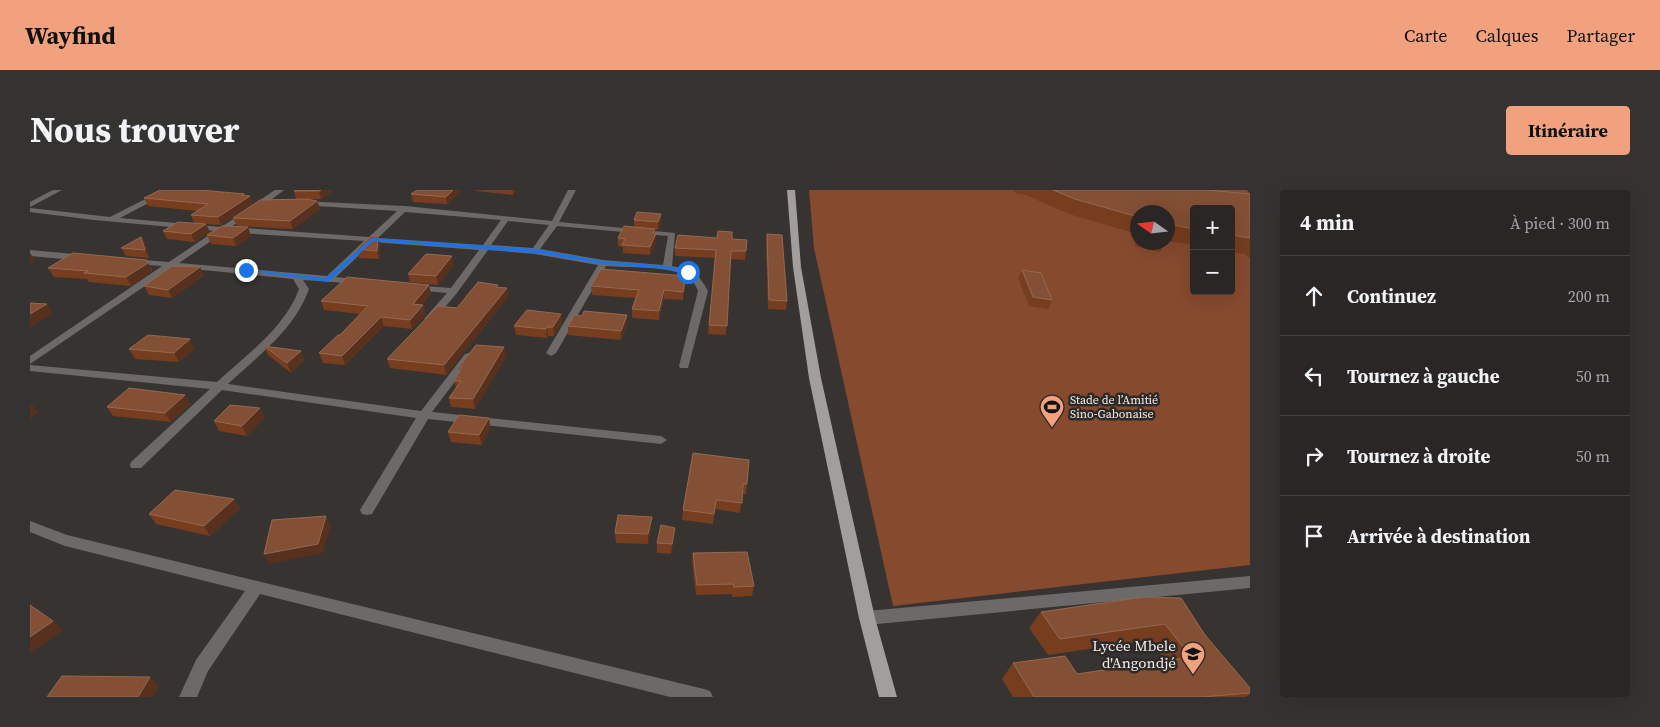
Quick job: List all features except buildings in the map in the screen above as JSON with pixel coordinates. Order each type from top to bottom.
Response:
[{"type":"main road","points":[[791,190],[797,266],[815,378],[867,618],[888,697]]},
{"type":"street","points":[[30,205],[58,190]]},
{"type":"street","points":[[112,219],[169,190]]},
{"type":"street","points":[[30,361],[280,190]]},
{"type":"street","points":[[535,251],[554,224],[572,190]]},
{"type":"street","points":[[260,204],[275,202]]},
{"type":"street","points":[[292,202],[405,208],[505,220],[669,234],[672,235],[668,268]]},
{"type":"street","points":[[328,280],[405,208]]},
{"type":"street","points":[[30,210],[222,229],[535,251],[603,263],[668,268],[688,272],[698,281],[704,291],[684,366]]},
{"type":"street","points":[[423,325],[454,291],[505,220]]},
{"type":"street","points":[[30,253],[96,258]]},
{"type":"street","points":[[124,261],[246,270],[297,277],[369,283]]},
{"type":"street","points":[[552,353],[603,263]]},
{"type":"street","points":[[136,465],[284,326],[299,303],[304,289],[297,277]]},
{"type":"street","points":[[406,286],[454,291]]},
{"type":"street","points":[[367,510],[424,415],[476,346]]},
{"type":"street","points":[[30,368],[218,386],[424,415],[661,440]]},
{"type":"street","points":[[30,526],[65,540],[704,697]]},
{"type":"street","points":[[867,618],[1250,582]]},
{"type":"street","points":[[188,697],[202,666],[256,587]]},
{"type":"shaded area","name":"Stade de l’Amitié Sino-Gabonaise","points":[[809,190],[1250,190],[1250,565],[893,606],[814,248]]},
{"type":"place","name":"Stade de l’Amitié Sino-Gabonaise","points":[[1052,428]]},
{"type":"place","name":"Lycée Mbele d'Angondjé","points":[[1193,675]]},
{"type":"route","points":[[246,270],[328,280],[372,240],[535,251],[603,263],[668,268],[688,272]]}]
